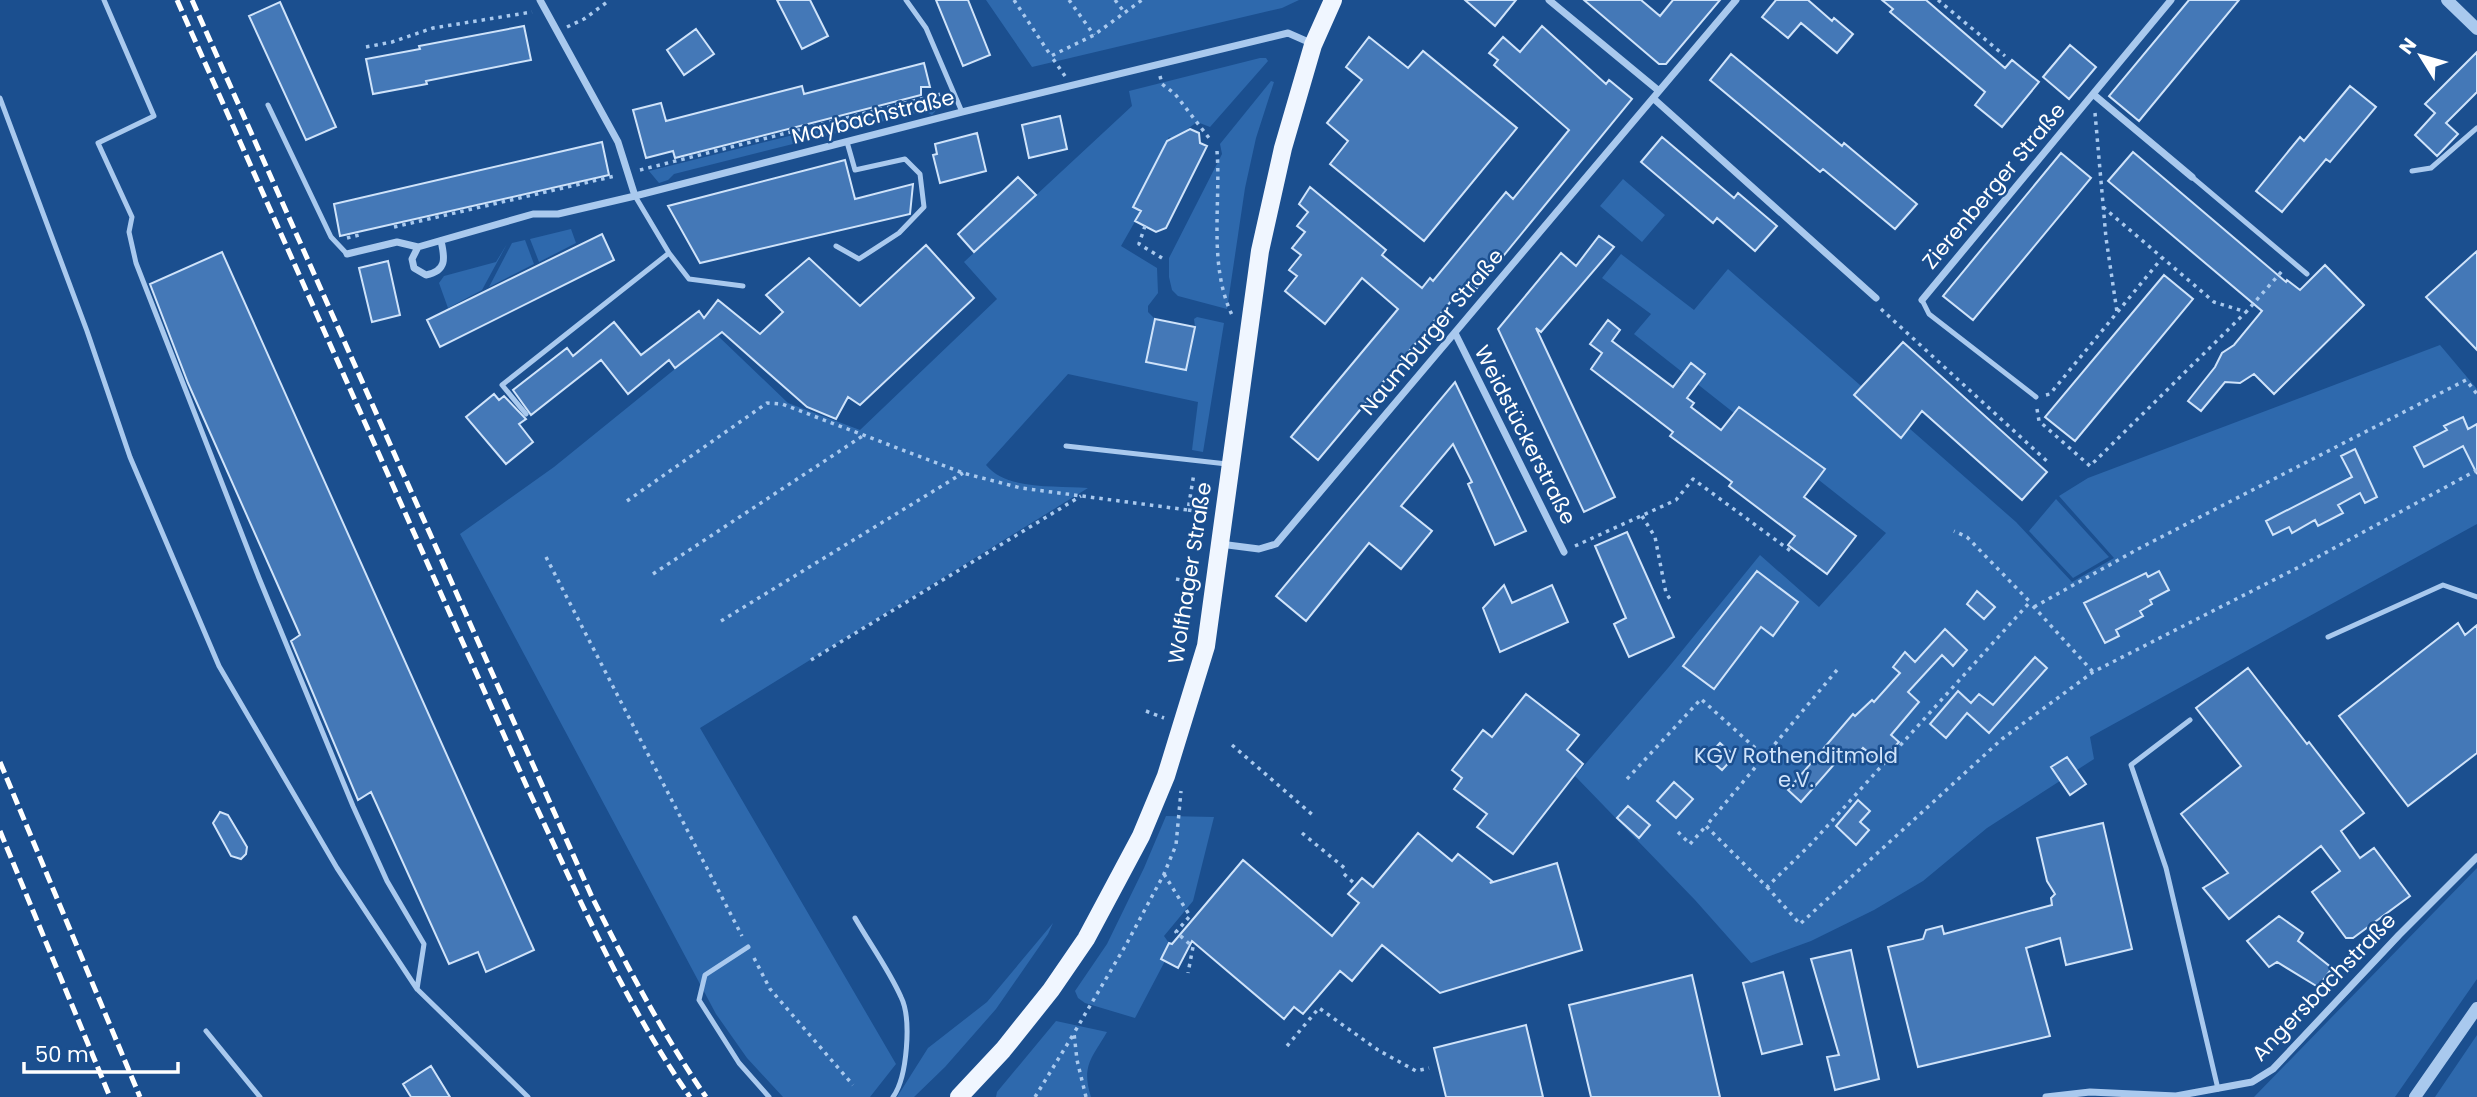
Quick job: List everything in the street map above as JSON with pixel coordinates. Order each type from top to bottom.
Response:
[{"type":"main road","name":"Wolfhager Straße","points":[[959,1097],[1003,1050],[1051,990],[1086,939],[1142,836],[1166,776],[1206,646],[1261,251],[1283,148],[1313,45],[1333,0]]},
{"type":"street","points":[[540,0],[618,142],[635,196]]},
{"type":"street","points":[[1549,0],[1659,92]]},
{"type":"street","name":"Naumburger Straße","points":[[1219,544],[1259,549],[1276,544],[1736,0]]},
{"type":"street","name":"Zierenberger Straße","points":[[1923,300],[2171,0]]},
{"type":"street","points":[[2447,0],[2477,29]]},
{"type":"street","name":"Maybachstraße","points":[[347,254],[397,242],[418,247],[533,214],[558,214],[635,196],[1070,85],[1288,33],[1313,45]]},
{"type":"street","name":"Zierenberger Straße","points":[[2093,94],[2192,177]]},
{"type":"street","points":[[1654,99],[1876,298]]},
{"type":"street","points":[[418,247],[412,259],[414,268],[426,275],[436,273],[443,266],[445,259],[441,241]]},
{"type":"street","name":"Weidstückerstraße","points":[[1455,333],[1564,552]]},
{"type":"street","name":"Angersbachstraße","points":[[2046,1097],[2090,1092],[2176,1096],[2252,1082],[2273,1069],[2477,857]]},
{"type":"street","points":[[2415,1097],[2477,1008]]},
{"type":"lane","points":[[104,0],[154,116],[99,143],[132,217],[129,232],[136,264],[259,578],[353,806],[387,881],[424,944],[417,989]]},
{"type":"lane","points":[[906,0],[926,28],[962,112]]},
{"type":"lane","points":[[0,98],[87,331],[130,457],[219,666],[337,867],[417,989],[528,1097]]},
{"type":"lane","name":"Maybachstraße","points":[[268,105],[334,241],[347,254]]},
{"type":"lane","points":[[2412,171],[2431,168],[2477,128]]},
{"type":"lane","points":[[836,246],[859,259],[899,233],[924,207],[920,174],[905,159],[855,170],[847,142]]},
{"type":"lane","points":[[2192,177],[2307,274]]},
{"type":"lane","points":[[635,196],[668,253],[690,279],[743,286]]},
{"type":"lane","points":[[526,414],[502,385],[668,253]]},
{"type":"lane","points":[[1923,300],[1929,314],[2036,397]]},
{"type":"lane","points":[[1066,446],[1230,464]]},
{"type":"lane","points":[[2329,637],[2443,585],[2477,597]]},
{"type":"lane","points":[[2190,720],[2131,765],[2166,868],[2218,1090]]},
{"type":"lane","points":[[855,918],[903,999],[906,1023],[905,1057],[898,1090],[893,1097]]},
{"type":"lane","points":[[748,947],[705,975],[699,1000],[739,1063],[769,1097]]},
{"type":"lane","points":[[206,1031],[260,1097]]},
{"type":"path","points":[[557,32],[584,19],[610,0]]},
{"type":"path","points":[[1014,0],[1070,85]]},
{"type":"path","points":[[1069,0],[1094,35]]},
{"type":"path","points":[[1115,0],[1125,13]]},
{"type":"path","points":[[1051,56],[1094,35],[1142,0]]},
{"type":"path","points":[[1938,0],[2005,56]]},
{"type":"path","points":[[366,47],[392,42],[433,28],[545,9]]},
{"type":"path","points":[[1156,64],[1162,84],[1175,94],[1209,138]]},
{"type":"path","points":[[388,228],[629,173],[953,90]]},
{"type":"path","points":[[2093,94],[2103,207],[2117,312]]},
{"type":"path","points":[[1217,151],[1216,224],[1220,267],[1225,302],[1233,317]]},
{"type":"path","points":[[2103,207],[2214,302],[2246,312]]},
{"type":"path","points":[[1144,226],[1139,244],[1162,258]]},
{"type":"path","points":[[334,241],[374,231]]},
{"type":"path","points":[[2162,258],[2050,394],[2036,397],[2039,421],[2090,466],[2246,312],[2291,260]]},
{"type":"path","points":[[1876,298],[1880,308],[2049,463]]},
{"type":"path","points":[[2034,607],[2138,549],[2466,380],[2477,394]]},
{"type":"path","points":[[627,500],[766,403],[782,404],[963,473],[1021,488],[1197,512]]},
{"type":"path","points":[[653,574],[864,435]]},
{"type":"path","points":[[1188,510],[1195,461]]},
{"type":"path","points":[[1706,826],[1800,924],[2002,739],[2093,671],[2303,565],[2477,470]]},
{"type":"path","points":[[721,621],[963,473]]},
{"type":"path","points":[[1564,552],[1676,500],[1693,479],[1792,552]]},
{"type":"path","points":[[811,660],[1083,495]]},
{"type":"path","points":[[1642,516],[1655,537],[1666,593],[1670,599]]},
{"type":"path","points":[[1954,531],[1967,537],[2093,671]]},
{"type":"path","points":[[546,557],[770,989],[853,1086]]},
{"type":"path","points":[[1767,887],[1811,844],[2030,602]]},
{"type":"path","points":[[1678,832],[1690,844],[1837,670]]},
{"type":"path","points":[[1627,779],[1702,699],[1764,756]]},
{"type":"path","points":[[1232,745],[1315,817]]},
{"type":"path","points":[[1035,1097],[1127,943],[1164,874],[1176,845],[1181,813],[1181,784]]},
{"type":"path","points":[[1302,833],[1356,884]]},
{"type":"path","points":[[1164,874],[1190,916],[1177,932],[1193,947],[1188,973]]},
{"type":"path","points":[[1287,1046],[1319,1008],[1378,1050],[1416,1071],[1429,1068]]},
{"type":"path","points":[[1074,1033],[1086,1097]]},
{"type":"green space","points":[[986,0],[1299,0],[1282,8],[1032,67]]},
{"type":"green space","points":[[1266,58],[1268,61],[1210,127],[1197,122],[1182,133],[1178,141],[1169,137],[1133,207],[1141,211],[1121,246],[1157,268],[1158,293],[1148,306],[1148,312],[1155,319],[1146,362],[1186,370],[1195,327],[1194,319],[1197,317],[1224,323],[1203,452],[1192,450],[1198,402],[1068,374],[986,465],[1006,479],[1019,483],[1088,488],[700,728],[896,1064],[870,1097],[783,1097],[747,1058],[716,1014],[460,534],[554,467],[717,335],[788,403],[860,430],[997,299],[964,262],[1132,106],[1129,91]]},
{"type":"green space","points":[[1271,81],[1274,82],[1256,138],[1245,188],[1227,309],[1178,296],[1172,290],[1169,258],[1222,154],[1220,144]]},
{"type":"green space","points":[[938,99],[938,108],[932,115],[924,111],[674,174],[659,183],[649,171]]},
{"type":"green space","points":[[1623,179],[1665,215],[1642,242],[1600,206]]},
{"type":"green space","points":[[571,229],[576,243],[539,262],[530,239]]},
{"type":"green space","points":[[525,240],[534,264],[489,287],[512,243]]},
{"type":"green space","points":[[507,244],[482,290],[448,308],[439,283],[444,276],[496,262]]},
{"type":"green space","name":"KGV Rothenditmold e.V.","points":[[1621,254],[1694,310],[1728,269],[2016,522],[2072,582],[2114,558],[2059,496],[2088,478],[2440,345],[2477,389],[2477,524],[2090,737],[2094,759],[1987,828],[1923,881],[1874,910],[1811,941],[1751,963],[1695,900],[1575,776],[1760,555],[1819,607],[1886,533],[1634,334],[1651,314],[1602,278]]},
{"type":"green space","points":[[2056,499],[2109,557],[2073,578],[2029,531]]},
{"type":"green space","points":[[1166,816],[1214,817],[1193,901],[1164,936],[1169,943],[1161,958],[1165,961],[1135,1018],[1085,1003],[1078,998],[1075,991],[1107,944]]},
{"type":"green space","points":[[2477,868],[2477,979],[2395,1097],[2254,1097]]},
{"type":"green space","points":[[1053,923],[996,1009],[945,1067],[914,1097],[897,1097],[928,1048],[987,1002]]},
{"type":"green space","points":[[1056,1021],[1107,1032],[1088,1070],[1091,1097],[996,1097],[997,1092]]},
{"type":"green space","points":[[2477,1035],[2477,1097],[2435,1097]]},
{"type":"building","points":[[777,0],[810,0],[828,36],[802,49]]},
{"type":"building","points":[[936,0],[968,0],[990,55],[963,66]]},
{"type":"building","points":[[1465,0],[1516,0],[1495,26]]},
{"type":"building","points":[[1584,0],[1641,0],[1660,16],[1673,0],[1720,0],[1666,64],[1659,64]]},
{"type":"building","points":[[1776,0],[1808,0],[1832,21],[1834,18],[1853,34],[1837,53],[1801,23],[1788,38],[1762,17]]},
{"type":"building","points":[[1882,0],[1926,0],[2005,68],[2012,60],[2039,82],[2002,127],[1975,105],[1985,92],[1890,12],[1893,9]]},
{"type":"building","points":[[2189,0],[2239,0],[2139,121],[2109,96]]},
{"type":"building","points":[[280,2],[336,127],[306,140],[249,16]]},
{"type":"building","points":[[524,26],[531,60],[373,94],[366,59]]},
{"type":"building","points":[[1542,26],[1606,84],[1609,80],[1632,99],[1477,288],[1468,281],[1318,460],[1291,437],[1398,309],[1362,278],[1325,324],[1285,291],[1297,276],[1289,270],[1301,255],[1292,248],[1305,232],[1297,226],[1308,212],[1299,204],[1310,187],[1386,250],[1382,255],[1422,288],[1430,278],[1433,281],[1506,192],[1513,199],[1569,130],[1494,65],[1498,60],[1489,53],[1503,37],[1520,52]]},
{"type":"building","points":[[696,29],[714,54],[684,75],[667,50]]},
{"type":"building","points":[[1369,37],[1408,68],[1423,51],[1517,128],[1424,241],[1330,164],[1348,141],[1327,123],[1362,80],[1346,67]]},
{"type":"building","points":[[2070,45],[2096,67],[2069,99],[2043,77]]},
{"type":"building","points":[[2477,52],[2477,92],[2446,123],[2458,134],[2437,156],[2415,135],[2435,113],[2425,104]]},
{"type":"building","points":[[1731,54],[1917,204],[1895,229],[1823,169],[1820,172],[1710,80]]},
{"type":"building","points":[[924,63],[930,87],[921,87],[921,95],[675,158],[673,151],[646,158],[633,110],[661,103],[666,121],[802,86],[804,94]]},
{"type":"building","points":[[2350,86],[2376,107],[2330,162],[2326,159],[2282,212],[2256,191],[2300,137],[2304,141]]},
{"type":"building","points":[[1060,116],[1067,149],[1029,158],[1022,125]]},
{"type":"building","points":[[1190,129],[1199,133],[1200,143],[1207,146],[1166,228],[1156,232],[1135,221],[1141,211],[1133,207],[1167,141]]},
{"type":"building","points":[[977,133],[986,171],[940,183],[933,155],[937,154],[935,144]]},
{"type":"building","points":[[1662,137],[1734,198],[1738,193],[1777,226],[1755,251],[1717,218],[1713,223],[1641,162]]},
{"type":"building","points":[[602,142],[609,175],[340,236],[334,204]]},
{"type":"building","points":[[2133,152],[2286,282],[2287,280],[2300,290],[2325,265],[2364,305],[2274,394],[2254,374],[2240,383],[2225,382],[2201,411],[2188,401],[2215,367],[2222,353],[2234,345],[2262,311],[2108,181]]},
{"type":"building","points":[[2061,153],[2091,178],[1973,320],[1943,296]]},
{"type":"building","points":[[845,160],[855,199],[913,184],[910,214],[700,263],[668,206]]},
{"type":"building","points":[[1018,177],[1036,195],[974,252],[958,234]]},
{"type":"building","points":[[602,234],[614,260],[440,347],[427,320]]},
{"type":"building","points":[[1599,236],[1614,247],[1541,332],[1536,328],[1615,497],[1584,512],[1498,329],[1561,253],[1576,266]]},
{"type":"building","points":[[926,245],[974,298],[860,405],[848,397],[836,419],[807,407],[722,332],[675,368],[669,360],[628,394],[601,360],[531,415],[513,390],[567,348],[573,356],[614,322],[641,355],[699,311],[704,318],[718,300],[760,334],[783,312],[766,295],[809,258],[860,306]]},
{"type":"building","points":[[2477,251],[2477,350],[2426,297]]},
{"type":"building","points":[[222,252],[534,950],[486,972],[478,952],[449,964],[371,792],[358,800],[291,641],[300,635],[188,383],[150,284]]},
{"type":"building","points":[[388,261],[400,315],[372,322],[359,268]]},
{"type":"building","points":[[2164,275],[2193,299],[2075,441],[2045,417]]},
{"type":"building","points":[[1155,319],[1195,327],[1186,370],[1146,362]]},
{"type":"building","points":[[1608,320],[1620,330],[1612,341],[1673,387],[1691,363],[1705,374],[1687,398],[1694,403],[1691,407],[1721,430],[1739,407],[1825,469],[1804,497],[1856,536],[1827,574],[1788,545],[1795,536],[1729,486],[1732,482],[1670,436],[1673,432],[1591,369],[1602,353],[1590,344]]},
{"type":"building","points":[[1903,342],[2047,472],[2022,500],[1922,411],[1901,438],[1854,395]]},
{"type":"building","points":[[1455,382],[1526,531],[1495,545],[1468,484],[1472,482],[1453,444],[1401,506],[1432,531],[1401,569],[1369,543],[1306,621],[1276,596]]},
{"type":"building","points":[[494,394],[499,400],[504,396],[526,419],[519,424],[533,442],[506,464],[466,417]]},
{"type":"building","points":[[2463,417],[2468,429],[2477,424],[2477,474],[2463,446],[2424,467],[2414,447],[2447,430],[2444,426]]},
{"type":"building","points":[[2355,449],[2377,497],[2365,503],[2360,493],[2338,505],[2343,513],[2318,526],[2315,520],[2292,533],[2289,527],[2273,535],[2266,521],[2352,477],[2341,456]]},
{"type":"building","points":[[1627,532],[1674,637],[1629,657],[1614,624],[1626,618],[1595,546]]},
{"type":"building","points":[[1757,571],[1798,602],[1773,636],[1761,627],[1714,689],[1683,666]]},
{"type":"building","points":[[2159,571],[2169,590],[2150,600],[2152,604],[2140,611],[2143,616],[2116,630],[2119,636],[2105,643],[2084,603],[2146,573],[2148,577]]},
{"type":"building","points":[[1504,585],[1512,603],[1552,585],[1568,622],[1500,652],[1483,608]]},
{"type":"building","points":[[1977,591],[1995,607],[1984,619],[1967,604]]},
{"type":"building","points":[[2458,623],[2465,635],[2477,625],[2477,753],[2408,806],[2339,716]]},
{"type":"building","points":[[1945,629],[1967,650],[1953,666],[1942,655],[1908,692],[1919,702],[1891,735],[1899,742],[1880,762],[1863,748],[1852,761],[1844,753],[1801,802],[1788,790],[1853,714],[1855,716],[1872,700],[1874,702],[1900,673],[1893,667],[1905,652],[1915,662]]},
{"type":"building","points":[[2035,657],[2047,668],[1989,733],[1967,713],[1946,738],[1930,724],[1958,691],[1971,703],[1979,694],[1993,705]]},
{"type":"building","points":[[2248,668],[2364,813],[2341,831],[2360,858],[2374,848],[2410,896],[2353,938],[2346,938],[2312,892],[2340,871],[2321,846],[2229,919],[2203,888],[2228,873],[2181,814],[2241,766],[2196,708]]},
{"type":"building","points":[[1526,694],[1579,735],[1567,750],[1583,764],[1513,854],[1477,827],[1487,814],[1454,789],[1462,778],[1452,770],[1483,730],[1492,737]]},
{"type":"building","points":[[1720,743],[1735,756],[1722,770],[1707,757]]},
{"type":"building","points":[[2067,757],[2086,784],[2070,795],[2051,767]]},
{"type":"building","points":[[1674,782],[1693,799],[1676,818],[1657,801]]},
{"type":"building","points":[[1858,800],[1870,811],[1860,822],[1869,830],[1856,845],[1836,826]]},
{"type":"building","points":[[1628,806],[1650,825],[1639,838],[1617,818]]},
{"type":"building","points":[[220,812],[228,815],[247,847],[246,854],[241,859],[231,856],[213,823]]},
{"type":"building","points":[[2103,823],[2132,949],[2066,965],[2060,938],[2026,948],[2050,1036],[1918,1067],[1888,947],[1923,939],[1926,930],[1942,926],[1944,934],[2052,905],[2051,898],[2055,894],[2047,881],[2037,838]]},
{"type":"building","points":[[1418,833],[1452,861],[1458,854],[1492,881],[1490,883],[1557,863],[1582,950],[1440,993],[1382,945],[1352,981],[1340,971],[1303,1014],[1294,1007],[1284,1019],[1192,941],[1178,968],[1161,959],[1169,943],[1172,944],[1243,860],[1332,936],[1359,903],[1348,894],[1362,878],[1373,887]]},
{"type":"building","points":[[2279,916],[2303,933],[2298,941],[2332,968],[2318,987],[2277,962],[2269,967],[2247,941]]},
{"type":"building","points":[[1851,950],[1879,1079],[1835,1090],[1827,1057],[1839,1055],[1811,959]]},
{"type":"building","points":[[1783,972],[1802,1044],[1762,1054],[1743,983]]},
{"type":"building","points":[[1692,975],[1720,1097],[1591,1097],[1569,1005]]},
{"type":"building","points":[[1526,1025],[1543,1097],[1446,1097],[1434,1048]]},
{"type":"building","points":[[431,1066],[450,1097],[411,1097],[403,1084]]},
{"type":"railway","points":[[177,0],[564,867],[622,985],[690,1097]]},
{"type":"railway","points":[[192,0],[592,897],[660,1024],[706,1097]]},
{"type":"railway","points":[[0,762],[140,1097]]},
{"type":"railway","points":[[0,831],[110,1097]]}]
